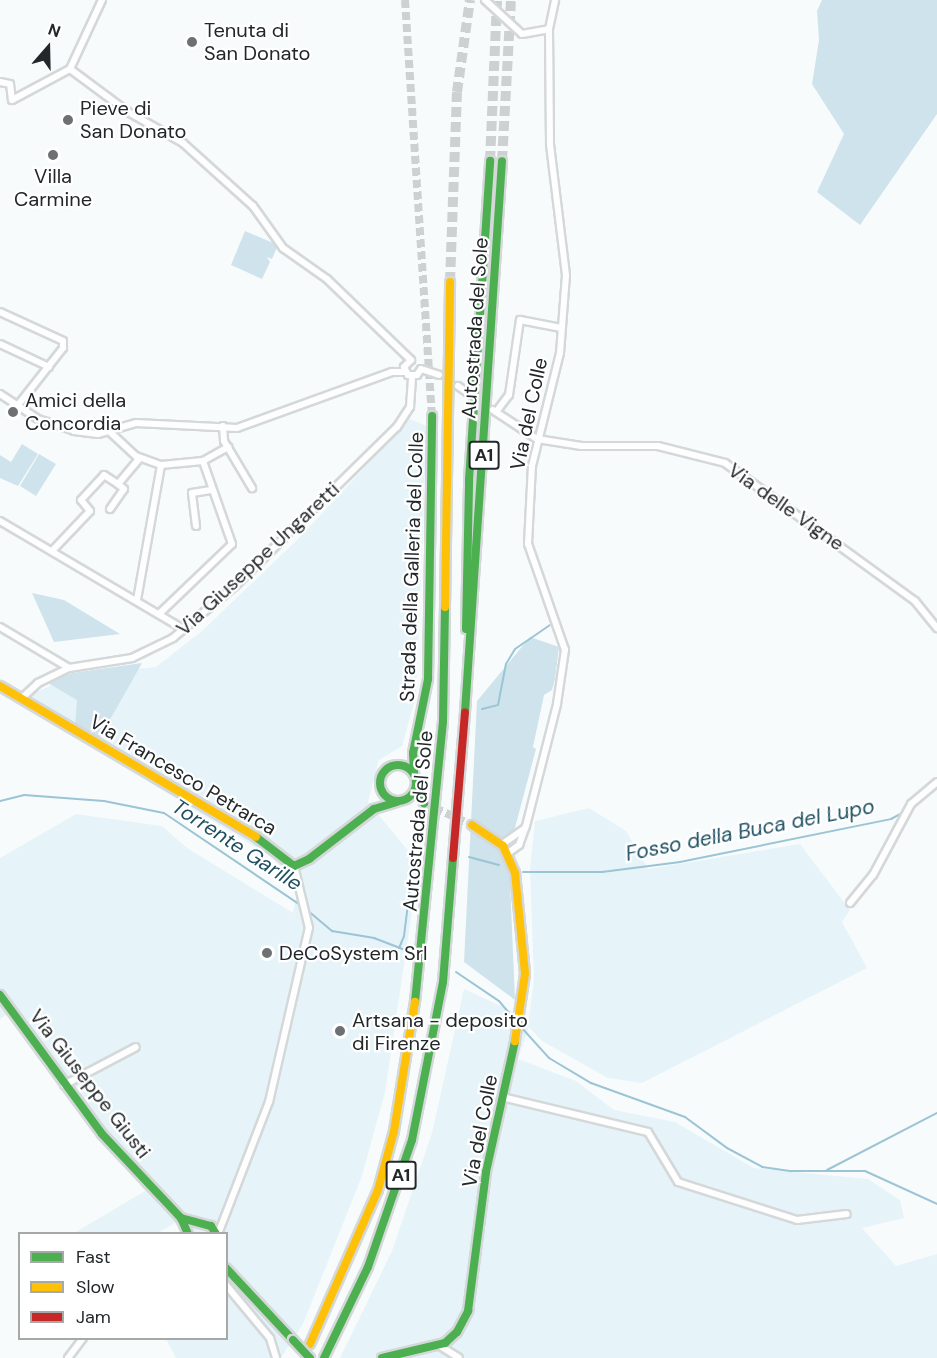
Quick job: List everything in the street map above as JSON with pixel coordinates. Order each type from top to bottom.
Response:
[{"type":"main road","name":"Autostrada del Sole","points":[[463,749],[469,480],[490,161]]},
{"type":"main road","name":"Autostrada del Sole","points":[[324,1358],[368,1267],[412,1140],[443,982],[463,749],[502,161]]},
{"type":"main road","name":"Autostrada del Sole","points":[[310,1344],[378,1190],[406,1072],[420,972],[444,710],[450,282]]},
{"type":"main road","name":"Strada della Galleria del Colle","points":[[414,772],[413,753],[423,718],[428,679],[432,416]]},
{"type":"main road","name":"Via Francesco Petrarca","points":[[0,686],[244,828],[294,866]]},
{"type":"main road","points":[[374,809],[386,771],[413,753]]},
{"type":"main road","points":[[380,790],[388,801],[424,803],[414,772],[398,764]]},
{"type":"main road","points":[[294,866],[309,860],[374,809],[401,801],[416,782]]},
{"type":"main road","points":[[472,825],[501,845],[508,853]]},
{"type":"main road","name":"Via del Colle","points":[[440,1346],[457,1332],[472,1293],[486,1172],[522,1006],[525,974],[516,882],[508,853]]},
{"type":"main road","name":"Via Giuseppe Giusti","points":[[0,995],[102,1134],[180,1218],[188,1232]]},
{"type":"main road","name":"Via Giuseppe Giusti","points":[[180,1218],[197,1226],[206,1225],[216,1232]]},
{"type":"main road","name":"Via Giuseppe Giusti","points":[[190,1232],[197,1226]]},
{"type":"main road","points":[[228,1270],[310,1358]]},
{"type":"main road","points":[[382,1358],[440,1346]]},
{"type":"main road","points":[[405,1358],[414,1351]]},
{"type":"street","points":[[0,82],[10,84],[12,100],[70,69],[102,0]]},
{"type":"street","points":[[485,0],[522,34],[549,29]]},
{"type":"street","name":"Via del Colle","points":[[508,853],[519,845],[526,826],[557,704],[565,650],[528,544],[537,439],[558,362],[566,275],[550,144],[549,29],[555,0]]},
{"type":"street","points":[[70,69],[121,108],[202,157],[253,206],[283,248],[327,279],[411,360],[418,361],[421,369]]},
{"type":"street","points":[[0,312],[63,341],[63,348],[50,367],[18,405]]},
{"type":"street","points":[[537,439],[495,411],[510,395],[519,320],[561,328]]},
{"type":"street","points":[[0,344],[50,367]]},
{"type":"street","points":[[405,372],[405,364],[411,360]]},
{"type":"street","points":[[421,369],[439,375]]},
{"type":"street","points":[[0,394],[38,419],[64,428],[98,434],[136,423],[223,426],[253,424],[392,372],[405,372],[412,377],[421,369]]},
{"type":"street","name":"Via Giuseppe Ungaretti","points":[[22,698],[38,683],[69,668],[140,656],[183,629],[235,586],[397,427],[410,406],[412,377]]},
{"type":"street","points":[[458,386],[468,393]]},
{"type":"street","points":[[223,426],[228,447],[252,488]]},
{"type":"street","points":[[110,432],[140,458],[161,465],[203,461],[228,447]]},
{"type":"street","name":"Via delle Vigne","points":[[537,439],[581,446],[658,446],[725,463],[915,601],[937,628]]},
{"type":"street","points":[[118,484],[140,458]]},
{"type":"street","points":[[159,614],[232,544],[211,490],[203,461]]},
{"type":"street","points":[[137,600],[161,465]]},
{"type":"street","points":[[52,551],[90,511],[81,500],[104,475],[124,489],[110,509]]},
{"type":"street","points":[[196,526],[192,493],[211,490]]},
{"type":"street","points":[[0,521],[183,629]]},
{"type":"street","points":[[0,627],[69,668]]},
{"type":"street","points":[[850,903],[873,875],[911,804],[937,782]]},
{"type":"street","points":[[501,845],[526,826]]},
{"type":"street","points":[[217,1232],[269,1102],[309,928],[294,866]]},
{"type":"street","points":[[64,1085],[136,1047]]},
{"type":"street","points":[[502,1096],[648,1132],[678,1182],[797,1220],[847,1214]]},
{"type":"street","points":[[228,1287],[270,1338],[276,1358]]},
{"type":"street","points":[[68,1358],[82,1340]]},
{"type":"street","points":[[440,1346],[459,1358]]},
{"type":"shaded area","points":[[822,0],[937,0],[937,114],[860,225],[817,192],[844,134],[812,84],[819,40],[817,11]]},
{"type":"shaded area","points":[[245,231],[278,245],[272,259],[267,257],[270,262],[262,279],[231,265]]},
{"type":"shaded area","points":[[410,419],[427,426],[416,696],[402,746],[379,760],[368,802],[419,864],[385,1092],[362,1176],[303,1324],[281,1358],[176,1358],[167,1340],[228,1340],[228,1232],[182,1232],[175,1223],[160,1232],[76,1232],[145,1191],[60,1089],[11,1012],[0,1019],[0,858],[76,814],[162,826],[187,848],[293,913],[297,892],[273,858],[26,707],[34,693],[75,675],[156,667],[202,631],[297,540]]},
{"type":"shaded area","points":[[22,444],[38,454],[18,486],[0,478],[0,455],[11,462]]},
{"type":"shaded area","points":[[39,454],[56,464],[36,496],[20,486]]},
{"type":"shaded area","points":[[32,593],[64,600],[120,634],[54,642]]},
{"type":"shaded area","points":[[530,637],[559,647],[555,679],[552,690],[544,695],[533,747],[536,749],[512,839],[510,882],[515,1000],[464,962],[477,701]]},
{"type":"shaded area","points":[[142,663],[99,739],[75,726],[77,700],[48,683],[72,673]]},
{"type":"shaded area","points":[[589,808],[626,831],[648,869],[800,844],[850,910],[842,922],[867,968],[642,1083],[608,1078],[542,1041],[529,1027],[518,1059],[576,1081],[614,1110],[675,1122],[754,1168],[868,1179],[900,1200],[904,1218],[862,1228],[896,1266],[937,1254],[937,1358],[340,1358],[392,1251],[432,1133],[464,989],[529,1019],[534,978],[530,869],[535,821]]},
{"type":"waterway","points":[[482,709],[498,705],[506,664],[515,649],[550,625]]},
{"type":"waterway","name":"Fosso della Buca del Lupo","points":[[912,808],[937,787]]},
{"type":"waterway","name":"Torrente Garille","points":[[0,801],[24,795],[104,801],[164,813],[302,906]]},
{"type":"waterway","name":"Fosso della Buca del Lupo","points":[[523,872],[602,872],[680,862],[891,819],[904,812]]},
{"type":"waterway","name":"Fosso della Buca del Lupo","points":[[399,948],[404,936],[414,856],[419,856]]},
{"type":"waterway","name":"Fosso della Buca del Lupo","points":[[469,857],[499,865]]},
{"type":"waterway","name":"Torrente Garille","points":[[307,910],[332,931],[374,938],[410,952]]},
{"type":"waterway","name":"Torrente Garille","points":[[456,972],[499,1001],[515,1020]]},
{"type":"waterway","name":"Torrente Garille","points":[[521,1027],[549,1058],[591,1083],[685,1117],[727,1148],[762,1167],[792,1171],[865,1171],[937,1204]]},
{"type":"waterway","points":[[827,1170],[937,1113]]},
{"type":"tunnel","points":[[405,0],[432,416]]},
{"type":"tunnel","points":[[450,282],[457,92],[470,0]]},
{"type":"tunnel","points":[[490,161],[497,0]]},
{"type":"tunnel","points":[[502,161],[511,0]]},
{"type":"tunnel","points":[[424,803],[472,825]]},
{"type":"traffic: fast","points":[[466,629],[469,480],[490,161]]},
{"type":"traffic: fast","points":[[465,712],[502,161]]},
{"type":"traffic: fast","points":[[414,772],[413,753],[428,679],[432,416]]},
{"type":"traffic: fast","points":[[415,1002],[443,721],[445,607]]},
{"type":"traffic: fast","points":[[398,765],[411,770],[416,783],[411,796],[398,801],[385,796],[380,783],[385,770],[398,765]]},
{"type":"traffic: fast","points":[[416,785],[424,803]]},
{"type":"traffic: fast","points":[[256,837],[294,866],[309,859],[374,809],[397,802]]},
{"type":"traffic: fast","points":[[324,1358],[368,1267],[412,1140],[443,982],[453,858]]},
{"type":"traffic: fast","points":[[0,995],[102,1134],[181,1218],[187,1232]]},
{"type":"traffic: fast","points":[[382,1358],[445,1343],[457,1332],[468,1311],[486,1172],[515,1041]]},
{"type":"traffic: fast","points":[[181,1218],[211,1226],[215,1232]]},
{"type":"traffic: fast","points":[[228,1270],[293,1340]]},
{"type":"traffic: fast","points":[[293,1340],[310,1358]]},
{"type":"traffic: slow","points":[[445,607],[450,282]]},
{"type":"traffic: slow","points":[[0,686],[256,837]]},
{"type":"traffic: slow","points":[[472,825],[503,846],[515,873],[525,974],[515,1041]]},
{"type":"traffic: slow","points":[[310,1344],[378,1190],[394,1131],[415,1002]]},
{"type":"traffic: jam","points":[[453,858],[465,712]]},
{"type":"place","name":"Tenuta di San Donato","points":[[192,42]]},
{"type":"place","name":"Pieve di San Donato","points":[[68,120]]},
{"type":"place","name":"Villa Carmine","points":[[53,155]]},
{"type":"place","name":"Amici della Concordia","points":[[13,412]]},
{"type":"place","name":"DeCoSystem Srl","points":[[267,953]]},
{"type":"place","name":"Artsana - deposito di Firenze","points":[[340,1031]]}]
